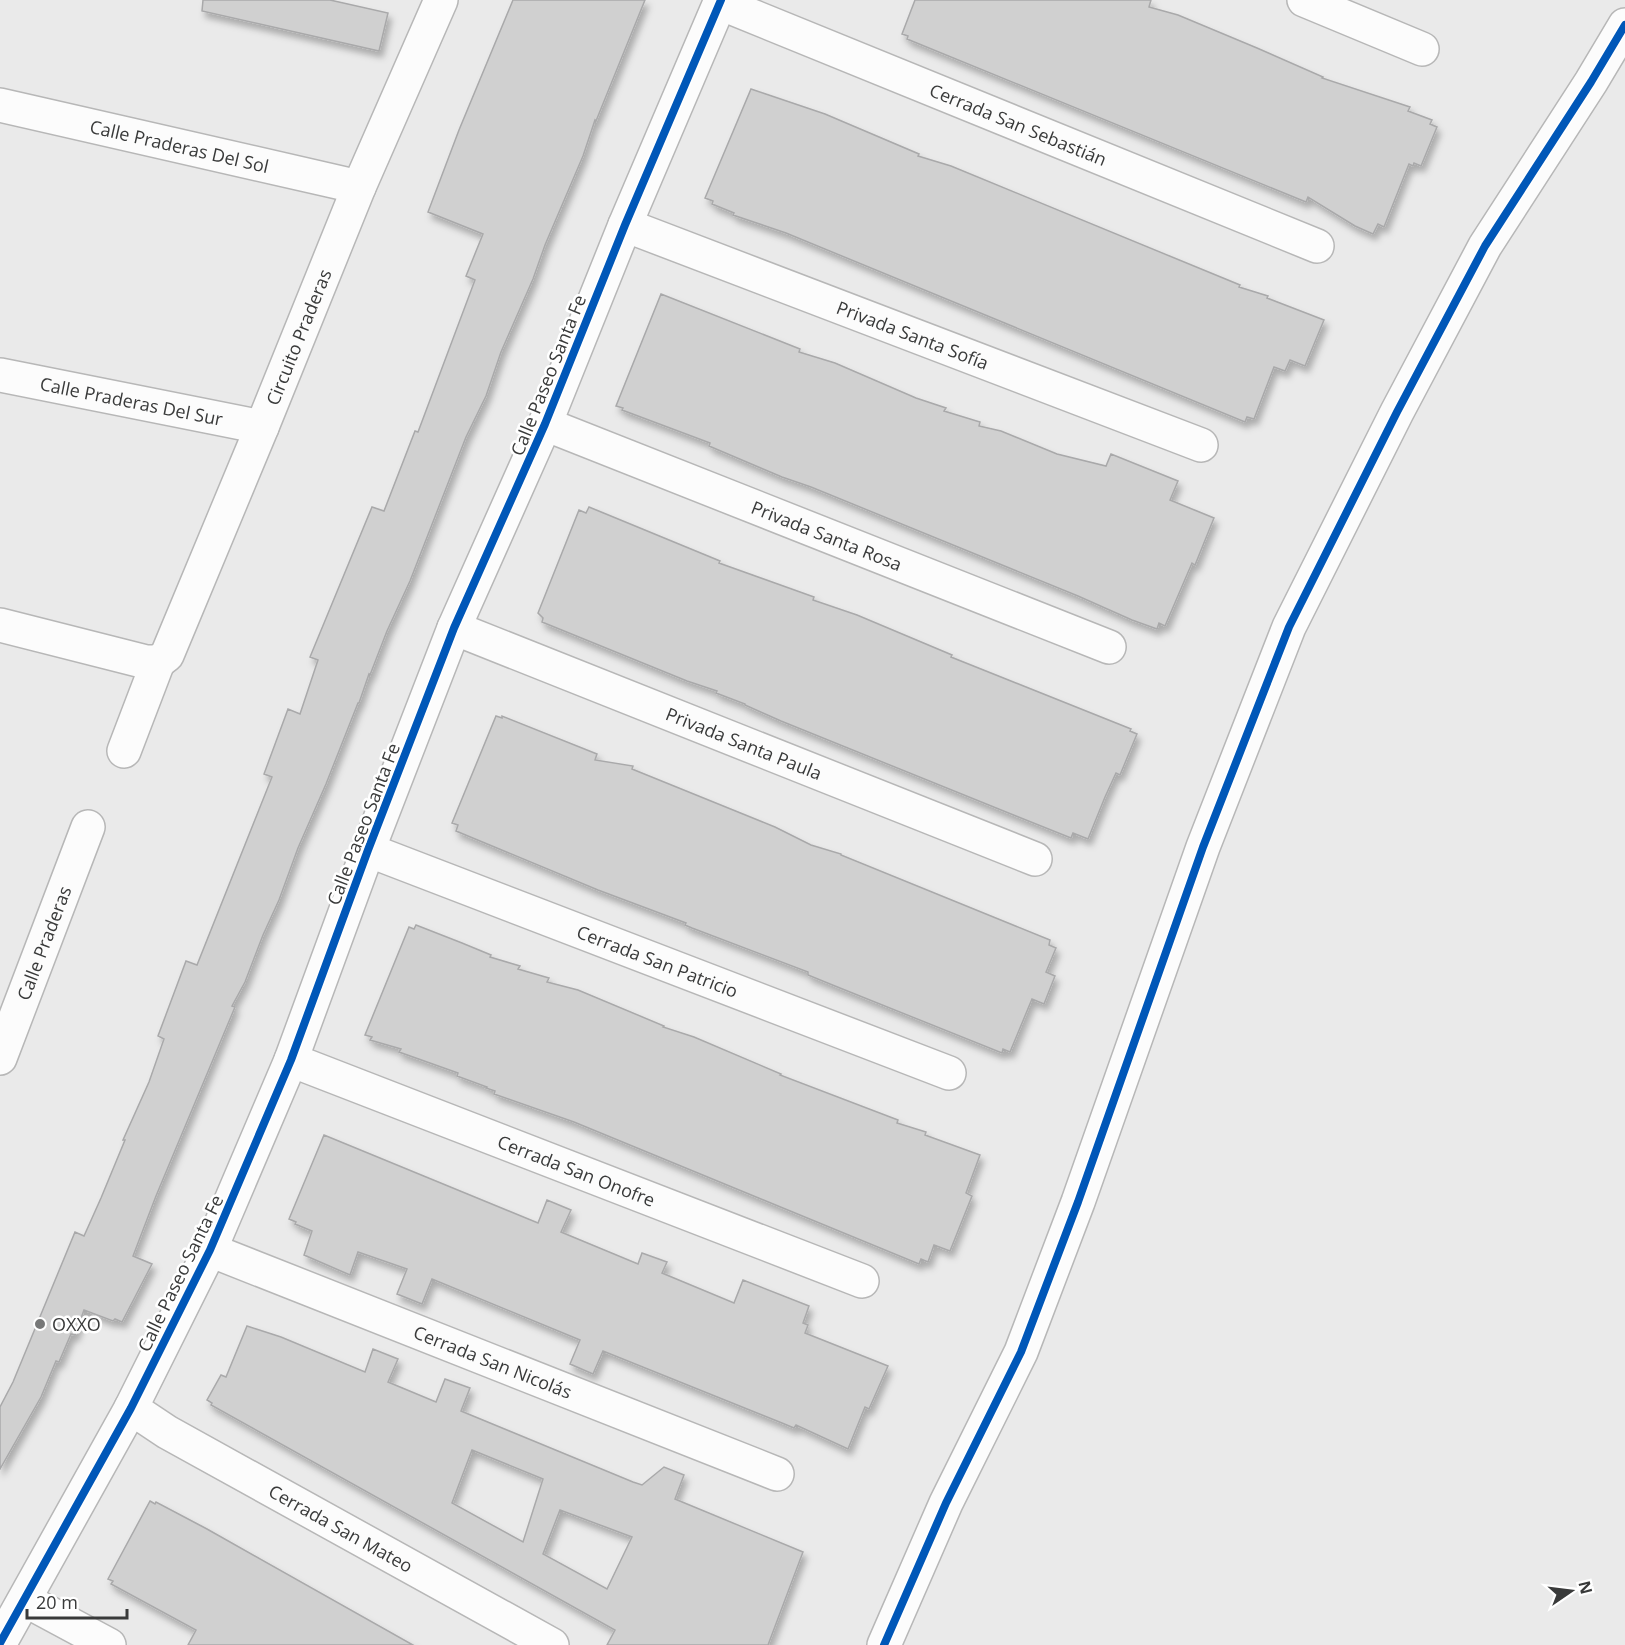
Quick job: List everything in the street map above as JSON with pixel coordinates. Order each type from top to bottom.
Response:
[{"type":"street","name":"Circuito Praderas","points":[[124,751],[152,662],[167,655],[359,187],[441,0]]},
{"type":"street","points":[[1304,0],[1422,49]]},
{"type":"street","name":"Calle Paseo Santa Fe","points":[[0,1643],[131,1408],[210,1250],[291,1060],[368,850],[454,628],[545,424],[625,225],[720,1]]},
{"type":"street","name":"Cerrada San Sebastián","points":[[720,1],[1317,246]]},
{"type":"street","points":[[884,1645],[946,1503],[1021,1352],[1078,1202],[1203,847],[1289,627],[1397,412],[1485,246],[1625,25]]},
{"type":"street","name":"Calle Praderas Del Sol","points":[[0,105],[359,187]]},
{"type":"street","name":"Privada Santa Sofía","points":[[625,225],[1201,445]]},
{"type":"street","name":"Calle Praderas Del Sur","points":[[0,375],[262,427]]},
{"type":"street","name":"Privada Santa Rosa","points":[[545,424],[1109,647]]},
{"type":"street","points":[[0,625],[152,662]]},
{"type":"street","name":"Privada Santa Paula","points":[[454,628],[1035,859]]},
{"type":"street","name":"Calle Praderas","points":[[0,1058],[88,827]]},
{"type":"street","name":"Cerrada San Patricio","points":[[368,850],[949,1073]]},
{"type":"street","name":"Cerrada San Onofre","points":[[291,1060],[862,1281]]},
{"type":"street","name":"Cerrada San Nicolás","points":[[210,1250],[777,1473]]},
{"type":"street","name":"Cerrada San Mateo","points":[[131,1408],[167,1432],[552,1645]]},
{"type":"street","points":[[25,1600],[110,1645]]},
{"type":"building","points":[[203,0],[330,0],[388,13],[379,51],[202,11]]},
{"type":"building","points":[[513,0],[645,0],[533,279],[501,352],[486,396],[466,437],[410,581],[369,674],[279,900],[245,982],[232,1006],[235,1007],[156,1196],[133,1256],[152,1264],[122,1322],[84,1310],[75,1335],[71,1334],[59,1362],[56,1361],[41,1397],[0,1469],[0,1407],[13,1382],[75,1232],[84,1236],[101,1198],[125,1140],[123,1140],[149,1082],[164,1039],[158,1036],[186,961],[197,965],[272,777],[264,774],[288,709],[300,714],[318,660],[310,657],[372,507],[384,511],[415,431],[418,432],[475,280],[466,276],[483,234],[428,212]]},
{"type":"building","points":[[915,0],[1151,0],[1149,7],[1178,15],[1322,78],[1410,107],[1408,111],[1432,120],[1430,124],[1437,127],[1421,166],[1414,163],[1413,166],[1409,164],[1384,227],[1378,224],[1373,234],[1355,226],[1308,197],[1306,202],[907,39],[908,36],[902,34]]},
{"type":"building","points":[[751,89],[825,114],[919,154],[918,156],[951,166],[1240,285],[1239,287],[1268,296],[1267,298],[1324,320],[1305,366],[1290,360],[1285,371],[1274,367],[1254,419],[1247,417],[1245,422],[786,233],[733,215],[734,213],[712,204],[713,201],[705,198]]},
{"type":"building","points":[[661,294],[800,349],[799,352],[835,363],[916,398],[946,408],[944,411],[980,422],[979,426],[1001,431],[1057,454],[1106,466],[1111,454],[1178,481],[1170,500],[1214,518],[1195,565],[1192,563],[1165,626],[1159,623],[1157,629],[1132,620],[782,477],[709,446],[710,443],[622,410],[623,408],[616,406]]},
{"type":"building","points":[[589,507],[720,561],[719,563],[814,597],[813,600],[857,615],[952,655],[951,657],[1131,729],[1130,731],[1137,734],[1120,775],[1116,773],[1088,839],[1073,833],[1071,838],[781,721],[716,693],[717,691],[542,622],[543,618],[538,613],[579,510],[586,513]]},
{"type":"building","points":[[496,716],[502,718],[502,716],[597,754],[595,760],[633,766],[632,769],[775,827],[811,845],[841,854],[1050,940],[1049,945],[1056,948],[1046,972],[1055,976],[1044,1004],[1032,999],[1010,1052],[1003,1049],[1002,1053],[808,975],[808,972],[692,928],[685,925],[686,923],[598,890],[456,831],[458,825],[452,823]]},
{"type":"building","points":[[416,925],[491,955],[490,957],[520,966],[518,969],[549,978],[547,982],[578,990],[780,1075],[898,1120],[897,1123],[926,1132],[925,1135],[980,1155],[966,1193],[972,1196],[950,1251],[934,1245],[928,1262],[921,1259],[919,1264],[574,1122],[494,1094],[495,1091],[487,1087],[457,1076],[458,1073],[399,1052],[401,1049],[370,1040],[372,1037],[365,1035],[409,927],[414,929]]},
{"type":"building","points":[[324,1135],[538,1223],[547,1200],[571,1210],[561,1232],[638,1264],[642,1253],[667,1262],[662,1273],[734,1303],[743,1280],[809,1306],[803,1323],[808,1325],[805,1333],[888,1366],[869,1409],[865,1407],[848,1449],[796,1425],[794,1428],[603,1351],[593,1374],[570,1364],[580,1340],[432,1279],[422,1304],[397,1294],[407,1269],[358,1252],[350,1275],[304,1255],[312,1231],[289,1219]]},
{"type":"building","points":[[247,1326],[281,1337],[365,1372],[373,1349],[398,1359],[388,1382],[436,1402],[445,1379],[470,1388],[461,1411],[633,1482],[642,1485],[664,1467],[684,1475],[675,1499],[803,1552],[768,1645],[607,1645],[615,1630],[211,1405],[212,1403],[207,1400],[221,1375],[226,1377]],"holes":[[[472,1450],[543,1479],[523,1542],[452,1503]],[[560,1510],[632,1537],[607,1589],[543,1554]]]},
{"type":"building","points":[[150,1501],[207,1529],[413,1645],[188,1645],[196,1630],[111,1584],[113,1581],[108,1579]]},
{"type":"cycle path","points":[[0,1643],[131,1408],[210,1250],[291,1060],[368,850],[454,628],[545,424],[625,225],[721,0]]},
{"type":"cycle path","points":[[884,1645],[946,1503],[1021,1352],[1078,1202],[1203,847],[1289,627],[1397,412],[1485,246],[1625,25]]},
{"type":"place","name":"OXXO","points":[[40,1324]]}]
